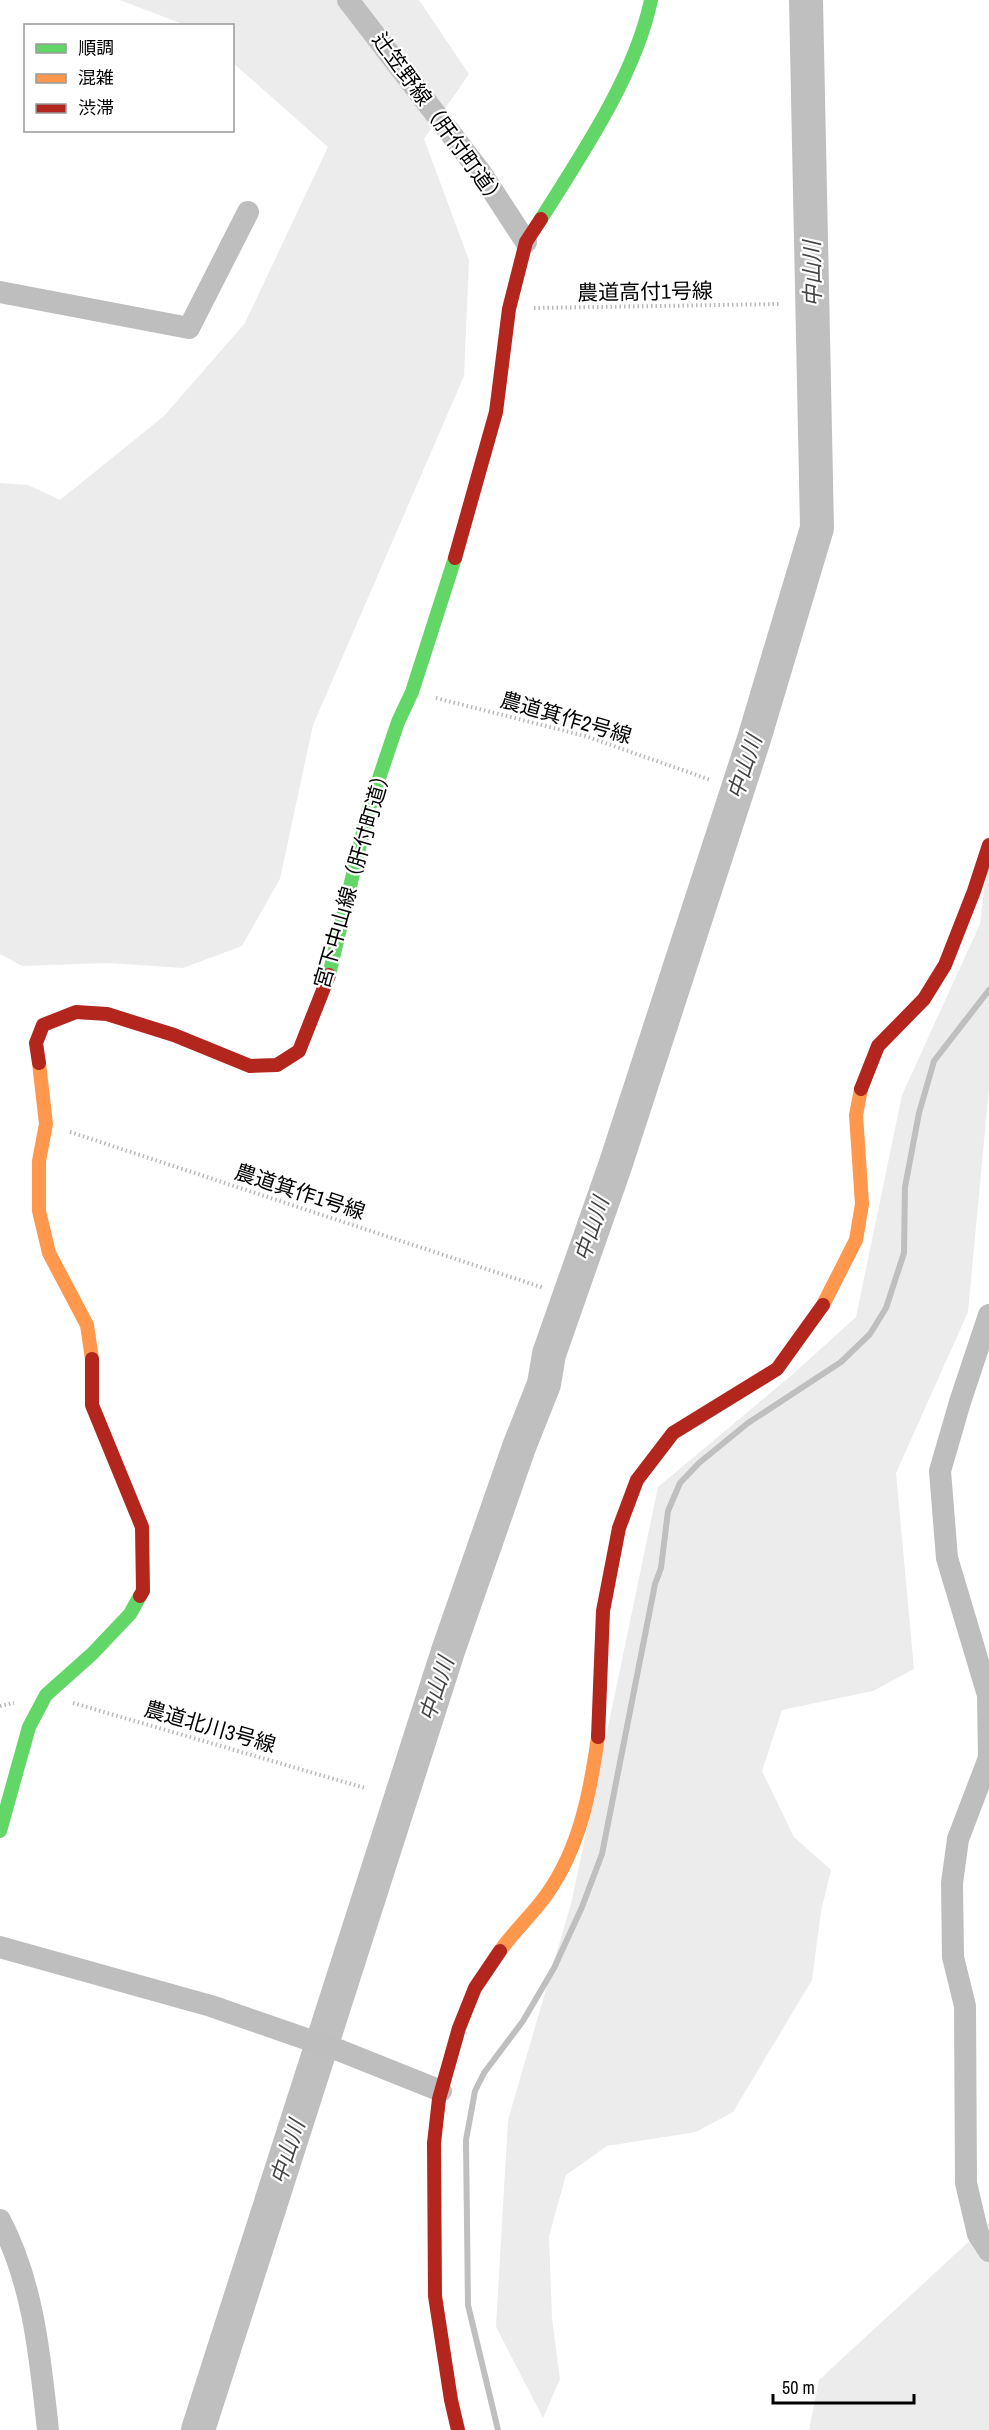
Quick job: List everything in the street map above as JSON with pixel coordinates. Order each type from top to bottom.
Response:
[{"type":"street","name":"辻笠野線（肝付町道）","points":[[348,0],[481,173],[526,242]]},
{"type":"street","name":"宮下中山線（肝付町道）","points":[[0,1831],[29,1727],[46,1695],[92,1654],[130,1614],[143,1591],[142,1527],[92,1405],[92,1359],[87,1326],[49,1253],[39,1211],[39,1161],[46,1124],[36,1043],[43,1025],[76,1012],[107,1014],[174,1035],[250,1066],[277,1065],[299,1051],[332,966],[368,812],[411,692],[464,530],[496,412],[509,309],[526,242],[588,145],[646,24],[651,0]]},
{"type":"street","points":[[0,292],[189,328],[249,212]]},
{"type":"street","points":[[458,2430],[451,2400],[435,2296],[434,2143],[441,2091],[459,2028],[475,1988],[503,1947],[546,1895],[565,1865],[580,1827],[590,1792],[598,1737],[603,1611],[619,1528],[637,1479],[673,1433],[777,1369],[819,1314],[856,1240],[862,1204],[856,1114],[863,1081],[878,1046],[924,999],[945,965],[989,845]]},
{"type":"street","points":[[989,1315],[940,1471],[946,1557],[988,1695],[989,1758],[958,1839],[952,1883],[954,1957],[965,2006],[966,2183],[978,2234],[989,2251]]},
{"type":"street","points":[[0,1947],[211,2006],[340,2050],[441,2091]]},
{"type":"street","points":[[0,2220],[11,2241],[26,2283],[38,2346],[48,2430]]},
{"type":"path","name":"農道高付1号線","points":[[509,309],[780,304]]},
{"type":"path","name":"農道箕作2号線","points":[[411,692],[585,736],[711,780]]},
{"type":"path","name":"農道箕作1号線","points":[[46,1124],[544,1288]]},
{"type":"path","name":"農道北川3号線","points":[[46,1695],[365,1788]]},
{"type":"shaded area","points":[[120,0],[419,0],[469,74],[424,139],[469,260],[464,376],[313,725],[280,879],[242,946],[183,968],[108,963],[22,966],[0,954],[0,483],[28,485],[60,500],[164,416],[245,323],[328,147],[234,64],[234,24],[182,24]]},
{"type":"shaded area","points":[[989,847],[989,1088],[968,1312],[896,1473],[914,1669],[873,1691],[782,1710],[762,1771],[794,1837],[831,1870],[821,1911],[812,1980],[733,2112],[696,2132],[607,2146],[566,2175],[549,2236],[552,2319],[560,2379],[543,2418],[496,2327],[508,2120],[572,1900],[658,1487],[793,1374],[856,1317],[902,1095],[980,924]]},
{"type":"shaded area","points":[[989,2223],[989,2430],[809,2430],[819,2380]]},
{"type":"waterway","name":"中山川","points":[[198,2430],[448,1651],[519,1447],[544,1384],[549,1354],[615,1166],[754,739],[817,528],[806,0]]},
{"type":"waterway","points":[[498,2430],[468,2305],[466,2140],[475,2091],[484,2073],[523,2021],[554,1968],[582,1907],[602,1854],[655,1584],[661,1568],[668,1511],[680,1483],[699,1463],[748,1423],[841,1362],[870,1334],[886,1308],[904,1253],[905,1187],[919,1113],[934,1061],[989,990]]},
{"type":"traffic: fast","points":[[541,219],[590,141],[620,86],[633,57],[651,0]]},
{"type":"traffic: fast","points":[[329,975],[368,811],[398,722],[412,692],[455,558]]},
{"type":"traffic: fast","points":[[0,1831],[29,1727],[46,1695],[92,1654],[130,1614],[140,1596]]},
{"type":"traffic: slow","points":[[39,1063],[46,1124],[39,1161],[39,1211],[49,1253],[87,1325],[92,1359]]},
{"type":"traffic: slow","points":[[823,1305],[856,1240],[862,1204],[856,1115],[861,1089]]},
{"type":"traffic: slow","points":[[500,1951],[547,1894],[568,1858],[587,1799],[598,1737]]},
{"type":"traffic: jam","points":[[455,558],[496,412],[509,309],[526,242],[541,219]]},
{"type":"traffic: jam","points":[[861,1089],[878,1046],[924,999],[945,965],[989,845]]},
{"type":"traffic: jam","points":[[39,1063],[36,1043],[43,1025],[76,1012],[107,1014],[174,1035],[250,1066],[277,1065],[299,1051],[329,975]]},
{"type":"traffic: jam","points":[[598,1737],[603,1611],[619,1528],[637,1480],[673,1433],[777,1369],[823,1305]]},
{"type":"traffic: jam","points":[[92,1359],[92,1405],[142,1527],[143,1591],[140,1596]]},
{"type":"traffic: jam","points":[[458,2430],[451,2400],[435,2296],[434,2143],[439,2099],[459,2028],[475,1988],[500,1951]]}]
